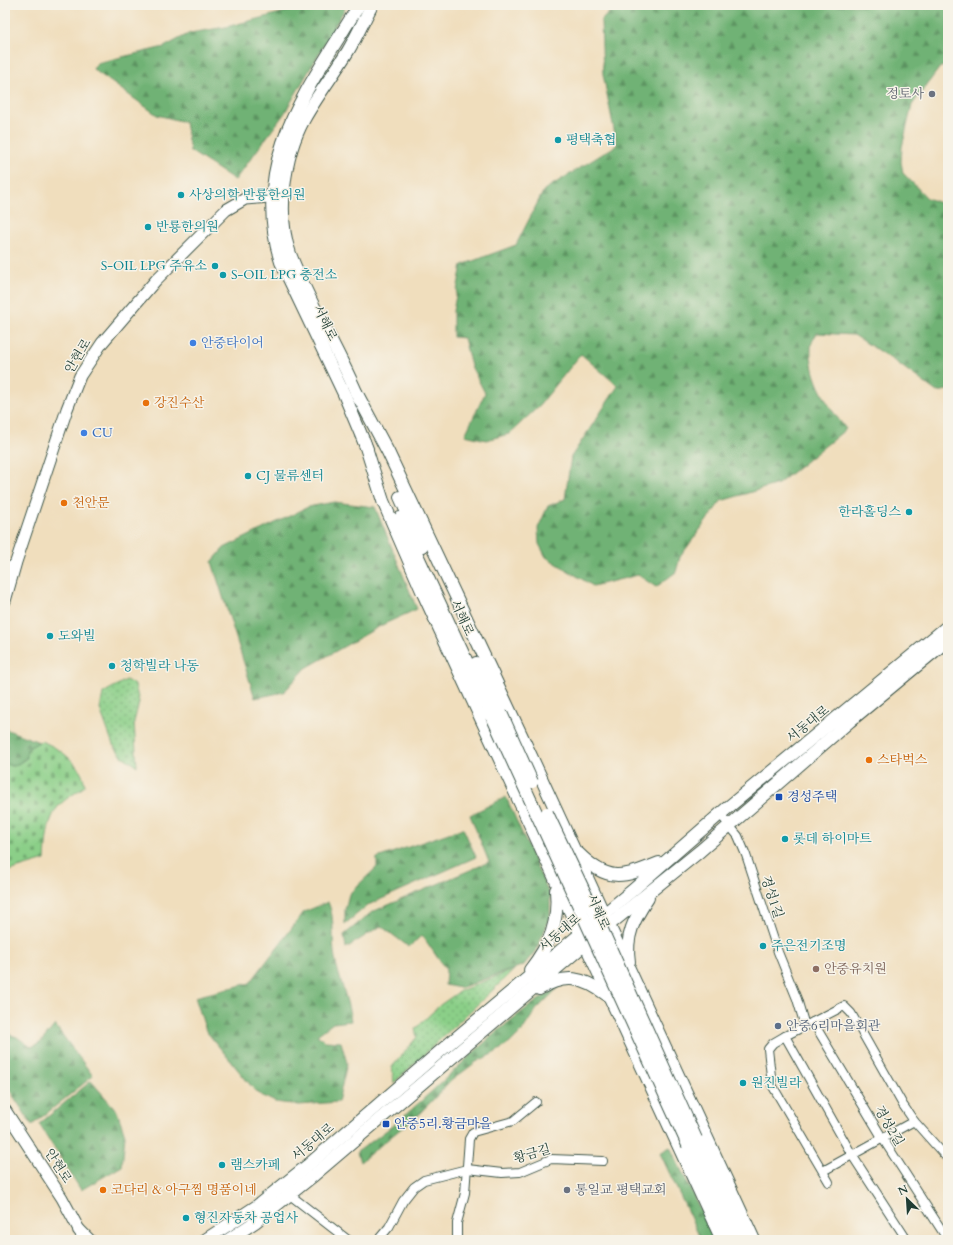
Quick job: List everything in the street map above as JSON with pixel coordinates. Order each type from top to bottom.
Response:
[{"type":"main road","name":"서해로","points":[[359,5],[290,122],[279,149],[275,241],[281,262],[344,394],[364,442],[497,715]]},
{"type":"main road","name":"서해로","points":[[372,5],[348,50],[303,121],[292,150],[285,177],[277,196],[290,253],[356,392],[443,596],[692,1142],[732,1240]]},
{"type":"main road","points":[[364,21],[379,5]]},
{"type":"main road","name":"안현로","points":[[5,602],[16,562],[67,409],[80,376],[102,343],[152,284],[226,210],[244,199],[277,196]]},
{"type":"main road","points":[[356,392],[400,478],[754,1240]]},
{"type":"main road","points":[[364,442],[382,501],[423,593],[582,940],[722,1240]]},
{"type":"main road","name":"서동대로","points":[[228,1240],[255,1222],[290,1195],[518,1001],[582,940],[603,915],[720,814],[948,626]]},
{"type":"main road","name":"서동대로","points":[[205,1240],[257,1206],[307,1166],[515,989],[582,940],[609,926],[948,640]]},
{"type":"main road","points":[[572,848],[592,868],[611,874],[628,874],[667,860]]},
{"type":"main road","points":[[515,989],[537,961],[551,937],[557,917],[555,879]]},
{"type":"main road","points":[[630,971],[627,951],[630,930],[633,922],[654,888]]},
{"type":"main road","points":[[518,1001],[556,981],[567,979],[580,980],[594,985],[608,996]]},
{"type":"main road","name":"안현로","points":[[5,1110],[62,1198],[82,1237]]},
{"type":"main road","name":"서해로","points":[[692,1142],[742,1240]]},
{"type":"main road","points":[[82,1237],[89,1240]]},
{"type":"street","points":[[5,570],[16,562]]},
{"type":"street","name":"경성1길","points":[[720,814],[738,836],[746,855],[762,907],[797,999],[805,1026]]},
{"type":"street","name":"경성2길","points":[[805,1026],[844,1006],[851,1013],[914,1121],[948,1159]]},
{"type":"street","name":"경성2길","points":[[813,1022],[882,1139],[948,1240]]},
{"type":"street","points":[[805,1026],[773,1043],[768,1049],[772,1085],[829,1182]]},
{"type":"street","points":[[785,1036],[852,1155],[907,1240]]},
{"type":"street","points":[[457,1240],[457,1223],[465,1193],[469,1138],[473,1132],[513,1121],[536,1102]]},
{"type":"street","points":[[823,1171],[914,1121]]},
{"type":"street","name":"황금길","points":[[467,1169],[502,1173],[520,1172],[551,1159],[603,1161]]},
{"type":"street","points":[[378,1240],[389,1227],[403,1201],[414,1186],[424,1180],[467,1169]]},
{"type":"street","points":[[290,1195],[348,1240]]},
{"type":"green space","points":[[323,5],[347,5],[284,114],[235,180],[190,151],[185,122],[157,115],[93,69],[97,63],[164,47],[190,33],[226,27],[284,12]]},
{"type":"green space","points":[[616,5],[948,5],[948,66],[940,67],[912,105],[902,147],[901,162],[903,173],[927,198],[948,206],[948,390],[937,392],[896,362],[854,335],[817,333],[811,345],[811,358],[816,381],[826,401],[846,429],[778,484],[721,501],[680,557],[676,572],[656,587],[638,575],[593,586],[546,557],[539,544],[538,528],[548,506],[565,499],[571,457],[618,386],[581,354],[539,406],[509,434],[486,440],[465,435],[485,393],[471,366],[464,338],[453,337],[453,311],[462,265],[516,245],[544,190],[617,145],[603,74],[601,21]]},
{"type":"green space","points":[[334,502],[375,507],[417,609],[382,625],[306,668],[284,692],[255,698],[212,562],[224,548],[308,507]]},
{"type":"green space","points":[[126,680],[135,685],[139,702],[134,722],[137,766],[122,756],[113,745],[100,709],[103,693]]},
{"type":"green space","points":[[5,729],[39,742],[27,749],[27,757],[15,766],[8,765],[5,760]]},
{"type":"green space","points":[[41,741],[56,748],[75,764],[80,771],[85,786],[57,808],[51,820],[48,833],[45,860],[5,872],[5,761],[8,765],[15,766],[27,758],[27,749]]},
{"type":"green space","points":[[506,797],[550,896],[550,918],[536,950],[524,965],[460,988],[445,985],[446,970],[422,935],[409,947],[381,926],[346,948],[344,935],[372,912],[489,862],[470,815]]},
{"type":"green space","points":[[463,828],[476,857],[368,905],[345,924],[345,910],[349,894],[377,867],[377,858]]},
{"type":"green space","points":[[328,902],[333,922],[333,944],[335,958],[351,1021],[333,1023],[317,1035],[325,1041],[341,1042],[347,1063],[338,1102],[299,1105],[275,1102],[257,1093],[206,1031],[195,997],[250,983],[304,912]]},
{"type":"green space","points":[[515,969],[394,1083],[392,1067],[417,1037],[415,1029],[440,1005],[460,991]]},
{"type":"green space","points":[[559,987],[536,1010],[522,1031],[510,1043],[476,1062],[452,1080],[420,1113],[360,1162],[357,1152],[372,1142],[416,1106],[494,1034],[536,1001]]},
{"type":"green space","points":[[55,1025],[93,1076],[32,1125],[5,1083],[5,1033],[17,1037],[31,1047],[40,1043]]},
{"type":"green space","points":[[91,1081],[117,1111],[125,1135],[122,1166],[81,1190],[39,1124]]},
{"type":"green space","points":[[670,1147],[715,1240],[701,1240],[660,1153]]},
{"type":"place","name":"정토사","points":[[932,94]]},
{"type":"place","name":"평택축협","points":[[558,140]]},
{"type":"place","name":"사상의학 반룡한의원","points":[[181,195]]},
{"type":"place","name":"반룡한의원","points":[[148,227]]},
{"type":"place","name":"S-OIL LPG 주유소","points":[[215,266]]},
{"type":"place","name":"S-OIL LPG 충전소","points":[[223,275]]},
{"type":"place","name":"안중타이어","points":[[193,343]]},
{"type":"place","name":"강진수산","points":[[146,403]]},
{"type":"place","name":"CU","points":[[84,433]]},
{"type":"place","name":"CJ 물류센터","points":[[248,476]]},
{"type":"place","name":"천안문","points":[[64,503]]},
{"type":"place","name":"한라홀딩스","points":[[909,512]]},
{"type":"place","name":"도와빌","points":[[50,636]]},
{"type":"place","name":"청학빌라 나동","points":[[112,666]]},
{"type":"place","name":"스타벅스","points":[[869,760]]},
{"type":"place","name":"경성주택","points":[[779,797]]},
{"type":"place","name":"롯데 하이마트","points":[[785,839]]},
{"type":"place","name":"주은전기조명","points":[[763,946]]},
{"type":"place","name":"안중유치원","points":[[816,969]]},
{"type":"place","name":"안중6리마을회관","points":[[778,1026]]},
{"type":"place","name":"원진빌라","points":[[743,1083]]},
{"type":"place","name":"안중5리.황금마을","points":[[386,1124]]},
{"type":"place","name":"램스카페","points":[[222,1165]]},
{"type":"place","name":"코다리 & 아구찜 명품이네","points":[[103,1190]]},
{"type":"place","name":"통일교 평택교회","points":[[567,1190]]},
{"type":"place","name":"형진자동차 공업사","points":[[186,1218]]}]
